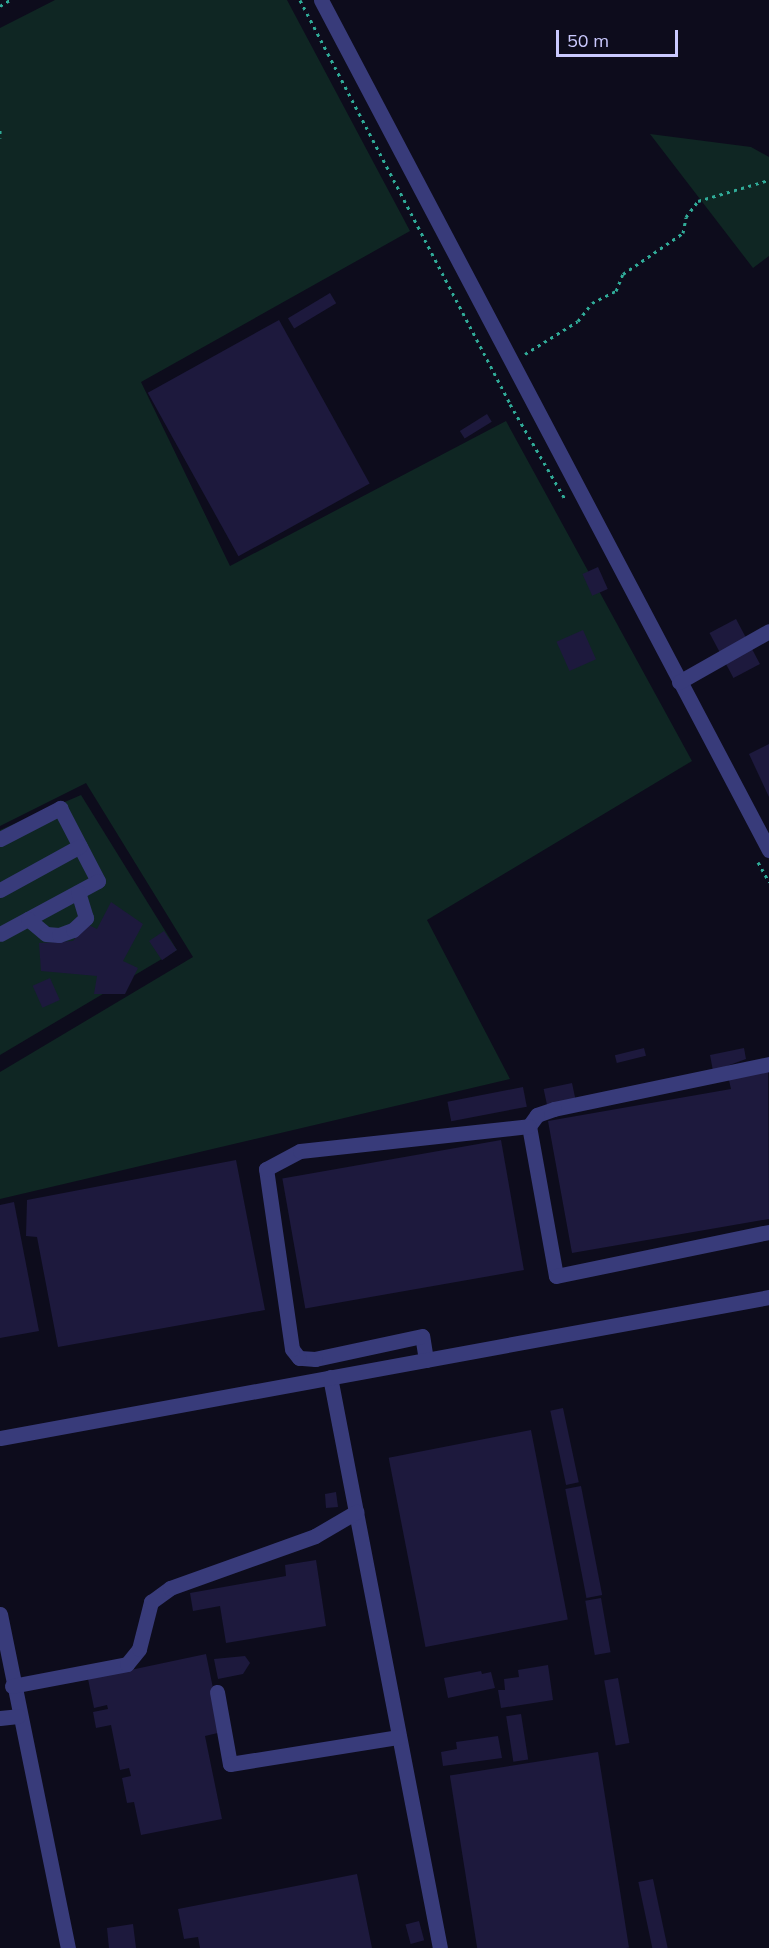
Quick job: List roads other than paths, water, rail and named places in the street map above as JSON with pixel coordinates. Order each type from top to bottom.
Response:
[{"type":"street","points":[[321,0],[679,682],[762,854]]},
{"type":"street","points":[[679,682],[769,631]]},
{"type":"street","points":[[0,839],[60,808],[98,881],[0,934]]},
{"type":"street","points":[[0,890],[80,846]]},
{"type":"street","points":[[27,920],[46,934],[59,935],[73,930],[86,918],[78,892]]},
{"type":"street","points":[[426,1360],[422,1336],[315,1359],[298,1358],[292,1349],[266,1169],[300,1151],[529,1125],[537,1115],[554,1109],[769,1064]]},
{"type":"street","points":[[529,1125],[556,1276],[769,1232]]},
{"type":"street","points":[[0,1438],[769,1297]]},
{"type":"street","points":[[330,1377],[440,1948]]},
{"type":"street","points":[[8,1679],[127,1664],[139,1649],[152,1602],[170,1588],[315,1536],[356,1512]]},
{"type":"street","points":[[0,1614],[8,1679],[68,1948]]},
{"type":"street","points":[[218,1692],[230,1764],[399,1737]]},
{"type":"street","points":[[0,1718],[18,1716]]}]
